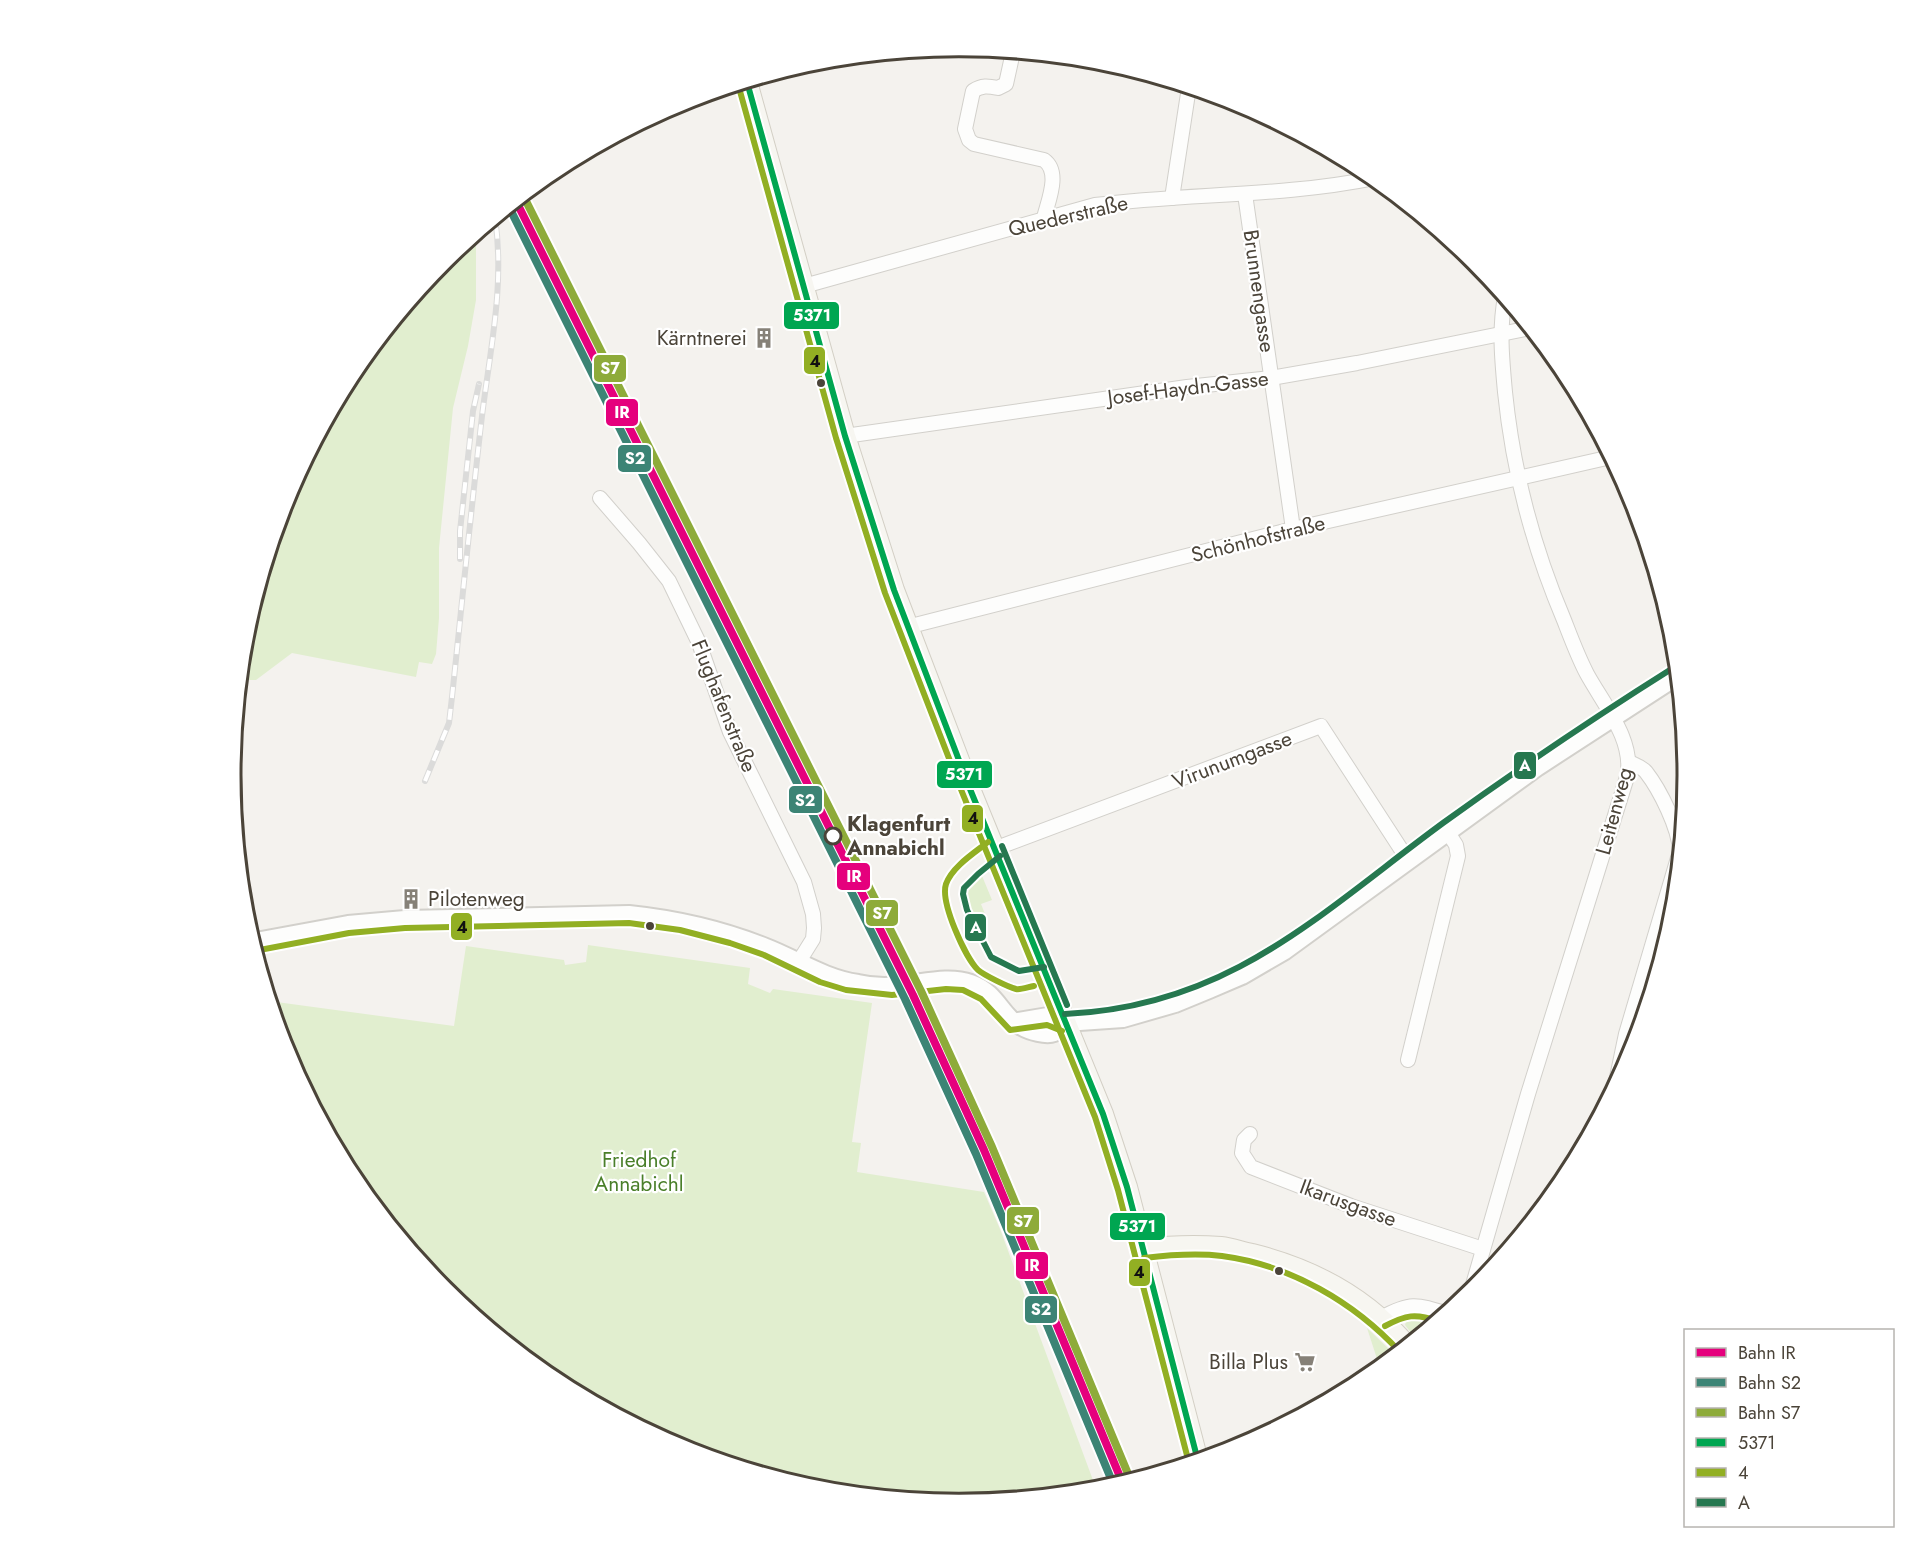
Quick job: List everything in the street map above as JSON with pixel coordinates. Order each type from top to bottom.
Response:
[{"type":"main road","points":[[749,89],[845,436],[907,627],[994,849],[1103,1114],[1127,1187],[1195,1454]]},
{"type":"main road","points":[[1143,1249],[1170,1246],[1223,1247],[1270,1259],[1314,1274],[1355,1299],[1380,1318],[1402,1341]]},
{"type":"street","points":[[1011,59],[1006,84],[998,88],[979,87],[973,91],[965,129],[966,135],[974,144],[1044,160],[1050,164],[1053,175],[1044,218]]},
{"type":"street","points":[[1172,198],[1188,94]]},
{"type":"street","name":"Quederstraße","points":[[804,286],[1095,205],[1172,198],[1289,192],[1361,180]]},
{"type":"street","name":"Brunnengasse","points":[[1245,194],[1293,529]]},
{"type":"street","name":"Leitenweg","points":[[1476,1275],[1552,1014],[1627,777],[1629,762],[1626,746],[1587,673],[1562,617],[1529,523],[1507,413],[1501,333],[1504,308]]},
{"type":"street","name":"Josef-Haydn-Gasse","points":[[845,436],[1187,387],[1271,378],[1357,363],[1521,329]]},
{"type":"street","name":"Schönhofstraße","points":[[907,627],[1293,529],[1603,459]]},
{"type":"street","name":"Flughafenstraße","points":[[600,498],[669,581],[699,643],[730,732],[804,882],[813,914],[814,928],[813,939],[798,963]]},
{"type":"street","points":[[260,940],[348,924],[405,919],[629,914],[664,918],[720,930],[767,947],[818,972],[859,984],[897,986],[935,980],[962,981],[986,990],[1012,1022],[1048,1017],[1065,1023],[1111,1021],[1162,1008],[1242,976],[1285,951],[1538,767],[1671,681]]},
{"type":"street","name":"Virunumgasse","points":[[994,849],[1321,726],[1408,860]]},
{"type":"street","points":[[1629,762],[1646,771],[1675,830]]},
{"type":"street","points":[[1408,1060],[1458,856],[1456,845],[1447,831]]},
{"type":"street","points":[[1622,1051],[1667,894]]},
{"type":"street","name":"Ikarusgasse","points":[[1250,1134],[1244,1140],[1242,1154],[1251,1167],[1351,1206],[1483,1249]]},
{"type":"street","points":[[1380,1318],[1408,1306],[1422,1306],[1438,1311]]},
{"type":"green space","points":[[475,244],[476,300],[453,408],[439,548],[439,618],[436,654],[432,664],[419,662],[416,677],[292,653],[256,680],[247,680],[254,635],[265,590],[295,501],[315,458],[337,416],[389,338],[451,267]]},
{"type":"green space","points":[[980,871],[992,900],[981,904],[987,919],[977,923],[970,916],[962,897],[967,884]]},
{"type":"green space","name":"Friedhof Annabichl","points":[[588,945],[750,968],[748,984],[770,993],[773,989],[872,1003],[852,1142],[861,1143],[857,1172],[984,1192],[1000,1229],[1093,1481],[1053,1488],[959,1494],[865,1488],[773,1470],[684,1439],[600,1398],[522,1346],[451,1284],[389,1213],[337,1135],[295,1050],[278,1002],[454,1026],[466,946],[564,960],[565,965],[586,962]]},
{"type":"green space","points":[[1417,1312],[1432,1317],[1412,1333],[1405,1325],[1408,1316]]},
{"type":"green space","points":[[1367,1328],[1390,1350],[1377,1359]]},
{"type":"railway","points":[[425,781],[449,723],[478,451],[495,317],[498,268],[496,226]]},
{"type":"railway","points":[[460,559],[460,531],[473,411],[479,384]]},
{"type":"rail line","name":"S7","points":[[526,202],[921,991],[992,1147],[1128,1474]]},
{"type":"rail line","name":"IR","points":[[519,207],[913,995],[984,1150],[1119,1476]]},
{"type":"rail line","name":"S2","points":[[512,213],[905,999],[976,1154],[1110,1478]]},
{"type":"transit line","name":"5371","points":[[749,89],[845,436],[894,590],[970,789],[1103,1114],[1127,1187],[1196,1454]]},
{"type":"transit line","name":"4","points":[[740,91],[836,438],[885,593],[962,792],[1095,1117],[1118,1190],[1187,1457]]},
{"type":"transit line","name":"A","points":[[1065,1014],[1123,1008],[1176,994],[1224,974],[1269,950],[1312,922],[1500,783],[1669,670]]},
{"type":"transit line","name":"4","points":[[988,842],[964,861],[949,878],[945,892],[950,916],[967,954],[978,970],[1016,989],[1034,986]]},
{"type":"transit line","name":"A","points":[[1002,846],[1067,1005]]},
{"type":"transit line","name":"A","points":[[1000,856],[964,888],[963,894],[967,910],[991,957],[1019,971],[1044,967]]},
{"type":"transit line","name":"4","points":[[262,949],[349,933],[405,928],[629,923],[680,930],[730,943],[764,955],[820,982],[846,990],[892,995],[946,989],[963,990],[981,999],[1010,1030],[1047,1025],[1062,1031]]},
{"type":"transit line","name":"4","points":[[1144,1258],[1212,1255],[1272,1268],[1296,1277],[1341,1302],[1362,1317],[1395,1347]]},
{"type":"transit line","name":"4","points":[[1385,1326],[1411,1316],[1430,1319]]},
{"type":"place","name":"Kärntnerei","points":[[764,338]]},
{"type":"place","name":"Klagenfurt Annabichl","points":[[833,836]]},
{"type":"place","name":"Pilotenweg","points":[[411,899]]},
{"type":"place","name":"Billa Plus","points":[[1305,1362]]}]
